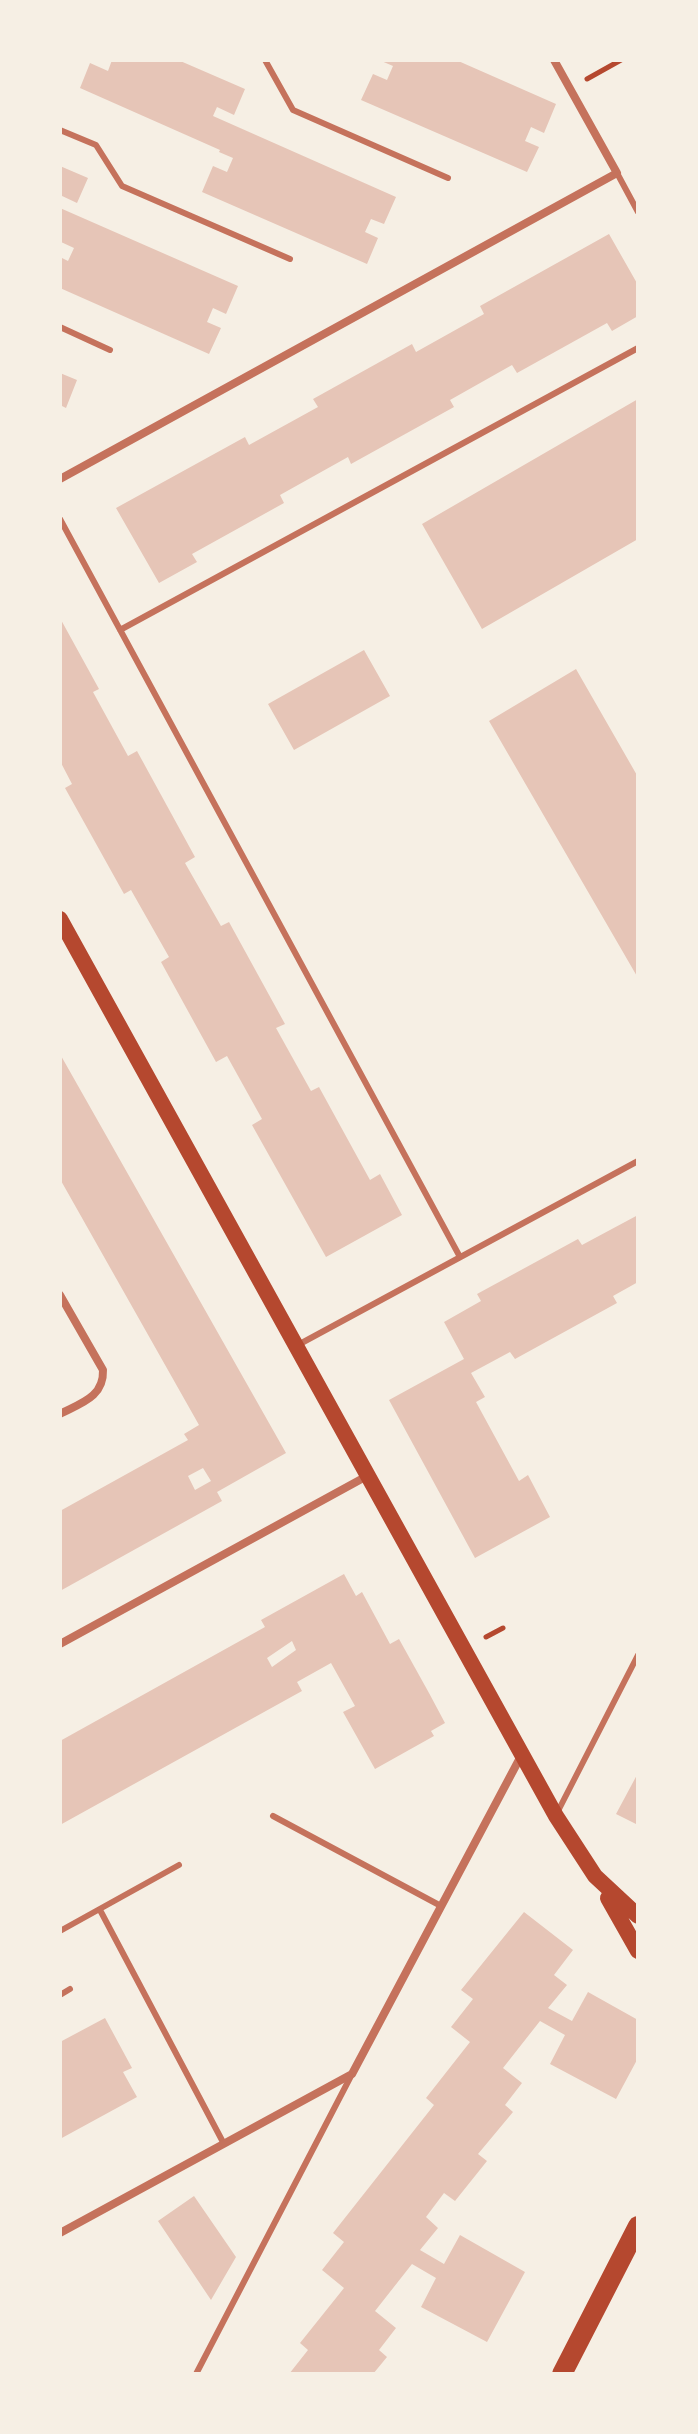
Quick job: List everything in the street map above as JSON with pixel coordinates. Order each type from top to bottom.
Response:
[{"type":"main road","points":[[60,919],[521,1756],[638,1951]]},
{"type":"main road","points":[[595,1876],[638,1916]]},
{"type":"main road","points":[[562,2374],[638,2226]]},
{"type":"street","points":[[60,479],[617,173],[554,60]]},
{"type":"street","points":[[60,1295],[103,1370],[104,1383],[94,1395],[60,1414]]},
{"type":"street","points":[[60,1644],[367,1476]]},
{"type":"street","points":[[60,2233],[352,2074],[521,1756]]},
{"type":"lane","points":[[265,60],[293,110],[448,178]]},
{"type":"lane","points":[[60,130],[96,145],[122,186],[290,259]]},
{"type":"lane","points":[[617,173],[638,212]]},
{"type":"lane","points":[[60,327],[110,350]]},
{"type":"lane","points":[[120,630],[638,348]]},
{"type":"lane","points":[[60,519],[460,1257]]},
{"type":"lane","points":[[296,1346],[638,1161]]},
{"type":"lane","points":[[556,1816],[638,1655]]},
{"type":"lane","points":[[273,1816],[441,1906]]},
{"type":"lane","points":[[60,1931],[179,1865]]},
{"type":"lane","points":[[100,1910],[224,2144]]},
{"type":"lane","points":[[60,1995],[70,1989]]},
{"type":"lane","points":[[196,2374],[352,2074]]},
{"type":"path","points":[[570,88],[621,60]]},
{"type":"building","points":[[112,60],[178,60],[245,89],[234,115],[217,107],[213,116],[396,197],[384,224],[371,219],[365,232],[378,238],[367,264],[202,192],[213,166],[227,172],[233,158],[80,88],[90,63],[108,71]]},
{"type":"building","points":[[379,60],[456,60],[556,104],[544,133],[531,127],[525,141],[539,147],[527,172],[361,100],[373,74],[387,80],[393,66]]},
{"type":"building","points":[[60,166],[88,178],[77,203],[60,195]]},
{"type":"building","points":[[60,208],[238,286],[226,314],[213,308],[207,322],[221,328],[209,354],[60,288],[60,257],[68,261],[74,248],[61,242]]},
{"type":"building","points":[[609,234],[638,285],[638,316],[612,331],[607,323],[517,373],[512,365],[450,400],[454,407],[351,464],[348,457],[280,495],[284,503],[192,554],[197,562],[159,583],[116,508],[245,437],[249,445],[318,407],[313,399],[412,344],[416,352],[484,314],[480,306]]},
{"type":"building","points":[[60,373],[77,380],[66,408],[60,405]]},
{"type":"building","points":[[638,399],[638,539],[482,629],[422,524]]},
{"type":"building","points":[[60,618],[99,689],[93,692],[128,756],[137,751],[195,857],[185,863],[221,926],[229,922],[285,1024],[276,1028],[311,1091],[319,1087],[370,1180],[380,1174],[402,1215],[326,1257],[252,1125],[262,1119],[227,1056],[216,1062],[161,962],[169,957],[131,890],[124,894],[65,788],[72,784],[60,761]]},
{"type":"building","points":[[364,650],[390,696],[294,750],[268,704]]},
{"type":"building","points":[[576,669],[638,777],[638,978],[489,721]]},
{"type":"building","points":[[60,1054],[286,1453],[217,1492],[222,1501],[60,1591],[60,1511],[188,1440],[184,1434],[199,1425],[60,1179]],"holes":[[[203,1468],[211,1481],[195,1490],[188,1476]]]},
{"type":"building","points":[[638,1215],[638,1282],[613,1296],[617,1303],[515,1359],[510,1352],[471,1373],[485,1397],[476,1402],[519,1481],[528,1475],[550,1517],[475,1558],[389,1400],[464,1359],[444,1322],[481,1301],[477,1294],[578,1239],[582,1245]]},
{"type":"building","points":[[344,1574],[356,1596],[362,1592],[390,1644],[399,1639],[445,1723],[431,1731],[434,1736],[375,1769],[343,1712],[355,1706],[331,1663],[297,1682],[302,1691],[60,1825],[60,1741],[265,1627],[261,1620]],"holes":[[[292,1641],[296,1650],[272,1667],[267,1658]]]},
{"type":"building","points":[[638,1773],[638,1825],[616,1814]]},
{"type":"building","points":[[524,1912],[573,1950],[554,1975],[567,1985],[548,2008],[572,2021],[588,1992],[638,2020],[638,2058],[616,2099],[550,2064],[565,2035],[540,2021],[503,2068],[522,2083],[505,2105],[513,2112],[478,2154],[487,2161],[455,2201],[444,2193],[426,2217],[438,2228],[420,2250],[444,2264],[460,2235],[525,2272],[487,2342],[421,2307],[436,2278],[412,2264],[375,2311],[396,2328],[379,2350],[387,2357],[373,2374],[289,2374],[308,2350],[300,2343],[344,2288],[322,2270],[344,2242],[333,2233],[434,2105],[426,2098],[470,2042],[451,2027],[473,1999],[461,1990]]},
{"type":"building","points":[[105,2018],[132,2068],[123,2072],[137,2097],[60,2139],[60,2042]]},
{"type":"building","points":[[194,2196],[236,2257],[211,2300],[158,2221]]}]
